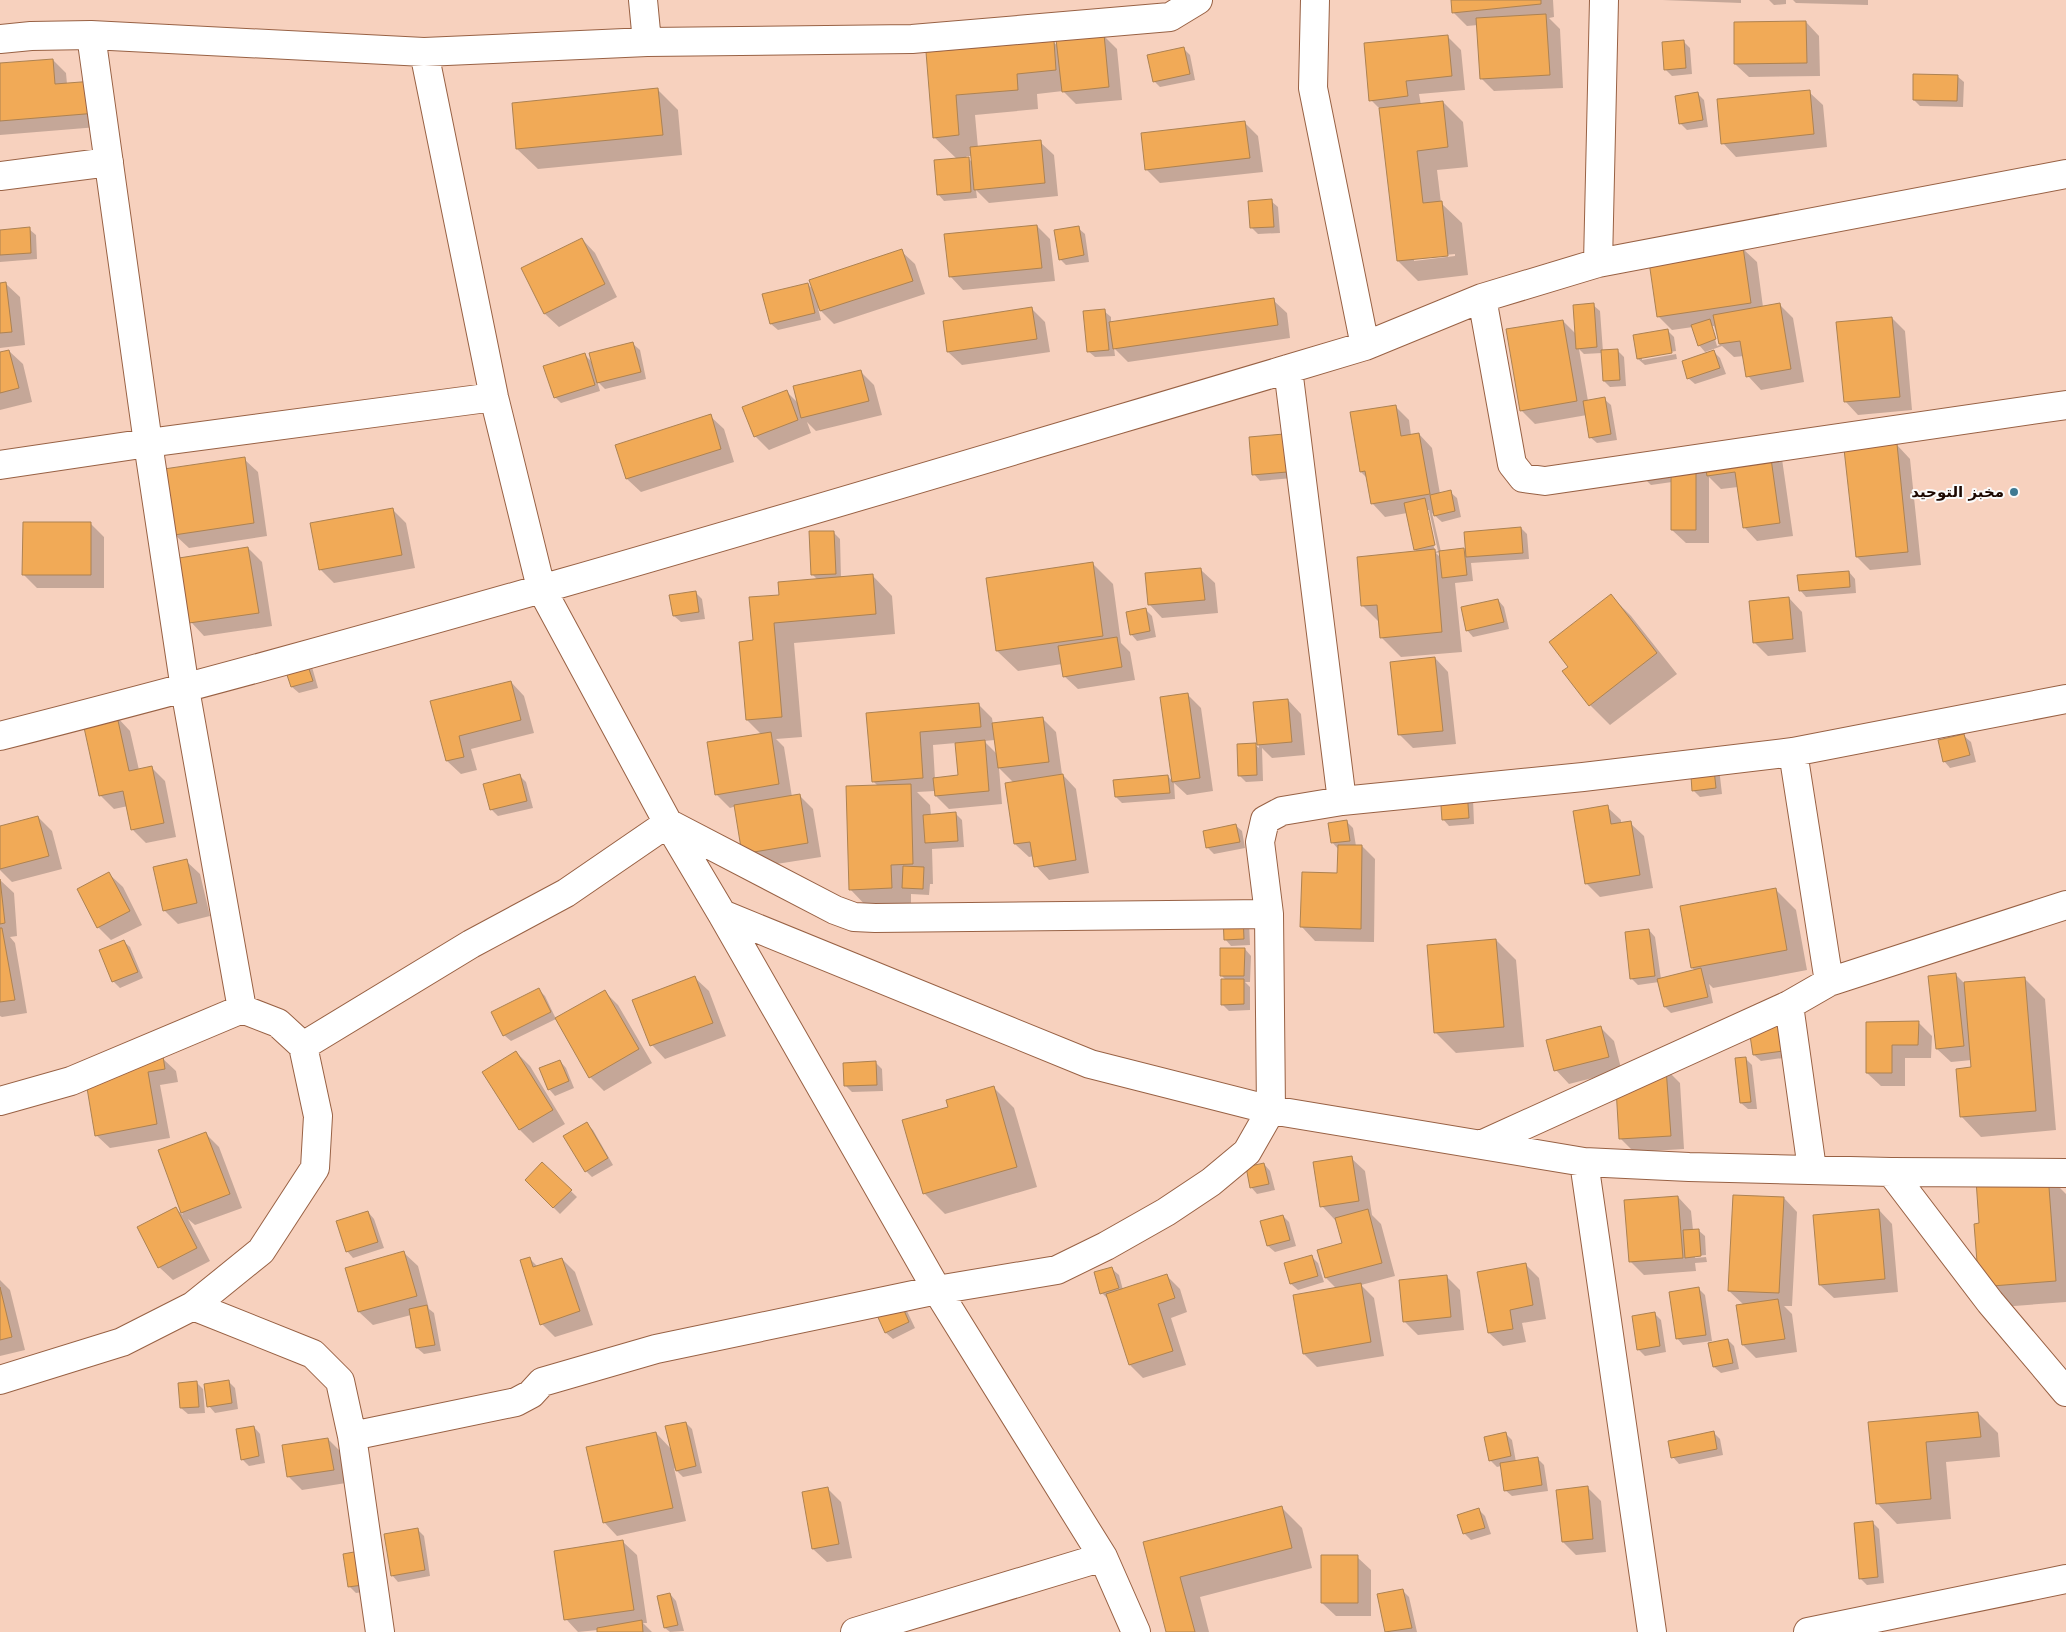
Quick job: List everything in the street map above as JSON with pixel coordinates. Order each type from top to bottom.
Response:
[{"type":"street","points":[[643,0],[647,42]]},
{"type":"street","points":[[0,39],[31,36],[92,35],[424,52],[647,42],[912,40],[1170,17],[1198,0]]},
{"type":"street","points":[[1315,0],[1313,88],[1365,346]]},
{"type":"street","points":[[1598,263],[1604,0]]},
{"type":"street","points":[[92,35],[148,442],[185,689],[242,1009]]},
{"type":"street","points":[[424,52],[494,397],[541,588],[668,824],[722,914],[937,1290],[1103,1557],[1136,1632]]},
{"type":"street","points":[[0,176],[109,162]]},
{"type":"street","points":[[0,736],[185,689],[541,588],[1288,370],[1365,346],[1482,298],[1598,263],[2066,174]]},
{"type":"street","points":[[1482,298],[1512,464],[1524,478],[1545,481],[2066,405]]},
{"type":"street","points":[[1288,370],[1342,801]]},
{"type":"street","points":[[0,465],[148,442],[494,397]]},
{"type":"street","points":[[352,1436],[516,1402],[531,1394],[542,1382],[656,1349],[937,1290],[1057,1270],[1106,1246],[1166,1212],[1211,1182],[1247,1152],[1271,1110],[1269,914],[1260,842],[1265,820],[1282,811],[1342,801],[1583,777],[1793,752],[2066,699]]},
{"type":"street","points":[[1793,752],[1829,982]]},
{"type":"street","points":[[668,824],[835,910],[854,917],[1269,914]]},
{"type":"street","points":[[303,1046],[471,944],[566,892],[668,824]]},
{"type":"street","points":[[1484,1144],[1789,1005],[1829,982],[2066,905]]},
{"type":"street","points":[[722,914],[1090,1064],[1271,1110],[1584,1162],[1689,1167],[1891,1172],[2066,1173]]},
{"type":"street","points":[[1789,1005],[1812,1169]]},
{"type":"street","points":[[0,1101],[71,1082],[242,1009],[278,1023],[303,1046],[318,1116],[315,1168],[261,1251],[193,1306],[122,1342],[0,1380]]},
{"type":"street","points":[[1584,1162],[1652,1632]]},
{"type":"street","points":[[1891,1172],[1990,1302],[2066,1392]]},
{"type":"street","points":[[193,1306],[314,1354],[340,1381],[352,1436],[380,1632]]},
{"type":"street","points":[[855,1632],[1103,1557]]},
{"type":"street","points":[[1808,1632],[2066,1578]]},
{"type":"building","points":[[1451,0],[1541,0],[1541,4],[1452,13]]},
{"type":"building","points":[[1546,14],[1550,75],[1480,79],[1476,18]]},
{"type":"building","points":[[1806,21],[1807,63],[1734,64],[1734,22]]},
{"type":"building","points":[[1104,34],[1109,87],[1062,92],[1056,39]]},
{"type":"building","points":[[1448,35],[1452,76],[1406,81],[1408,96],[1369,101],[1364,43]]},
{"type":"building","points":[[1684,40],[1686,68],[1664,70],[1662,42]]},
{"type":"building","points":[[1054,41],[1056,70],[1017,74],[1018,90],[956,95],[959,135],[933,138],[926,52]]},
{"type":"building","points":[[1184,47],[1190,74],[1153,82],[1147,55]]},
{"type":"building","points":[[53,59],[55,84],[94,81],[97,113],[0,121],[0,63]]},
{"type":"building","points":[[1913,74],[1958,75],[1957,101],[1913,100]]},
{"type":"building","points":[[658,88],[663,135],[516,149],[512,103]]},
{"type":"building","points":[[1810,90],[1814,134],[1721,144],[1717,99]]},
{"type":"building","points":[[1698,92],[1703,120],[1679,124],[1675,96]]},
{"type":"building","points":[[1443,101],[1448,147],[1417,151],[1423,203],[1442,201],[1448,256],[1397,261],[1379,108]]},
{"type":"building","points":[[1245,121],[1250,158],[1145,170],[1141,133]]},
{"type":"building","points":[[1041,140],[1045,183],[974,190],[970,147]]},
{"type":"building","points":[[969,157],[971,192],[937,195],[934,160]]},
{"type":"building","points":[[1272,199],[1274,227],[1250,228],[1248,201]]},
{"type":"building","points":[[1037,225],[1042,268],[949,277],[944,234]]},
{"type":"building","points":[[1079,226],[1084,255],[1059,260],[1054,230]]},
{"type":"building","points":[[30,227],[31,253],[0,255],[0,230]]},
{"type":"building","points":[[582,238],[605,284],[544,314],[521,268]]},
{"type":"building","points":[[1743,247],[1751,303],[1657,317],[1649,262]]},
{"type":"building","points":[[902,249],[913,281],[820,311],[809,280]]},
{"type":"building","points":[[6,282],[12,332],[0,333],[0,283]]},
{"type":"building","points":[[808,283],[815,313],[770,324],[762,294]]},
{"type":"building","points":[[1274,298],[1278,325],[1113,349],[1109,322]]},
{"type":"building","points":[[1594,303],[1597,347],[1576,349],[1573,305]]},
{"type":"building","points":[[1780,303],[1791,369],[1746,377],[1740,341],[1719,344],[1713,315]]},
{"type":"building","points":[[1032,307],[1037,339],[947,352],[943,321]]},
{"type":"building","points":[[1105,309],[1109,350],[1087,352],[1083,311]]},
{"type":"building","points":[[1892,317],[1900,397],[1844,402],[1836,322]]},
{"type":"building","points":[[1710,319],[1716,339],[1698,346],[1691,325]]},
{"type":"building","points":[[1563,320],[1577,401],[1520,411],[1506,329]]},
{"type":"building","points":[[1668,329],[1672,353],[1637,359],[1633,335]]},
{"type":"building","points":[[633,342],[641,372],[597,383],[589,353]]},
{"type":"building","points":[[1618,349],[1620,380],[1603,381],[1601,350]]},
{"type":"building","points":[[9,350],[19,388],[0,393],[0,352]]},
{"type":"building","points":[[1714,350],[1720,368],[1687,379],[1682,361]]},
{"type":"building","points":[[585,353],[595,385],[554,398],[543,366]]},
{"type":"building","points":[[861,370],[869,401],[801,418],[793,386]]},
{"type":"building","points":[[787,390],[798,420],[754,437],[742,407]]},
{"type":"building","points":[[1605,397],[1611,434],[1589,438],[1583,401]]},
{"type":"building","points":[[1396,405],[1401,436],[1419,433],[1430,494],[1371,504],[1365,471],[1360,472],[1350,412]]},
{"type":"building","points":[[711,414],[721,449],[626,479],[615,445]]},
{"type":"building","points":[[1284,434],[1287,472],[1252,475],[1249,437]]},
{"type":"building","points":[[1769,444],[1780,523],[1743,528],[1735,472],[1707,476],[1703,453]]},
{"type":"building","points":[[1897,444],[1908,552],[1856,557],[1844,449]]},
{"type":"building","points":[[1671,456],[1696,456],[1696,530],[1671,530]]},
{"type":"building","points":[[245,457],[254,523],[174,535],[164,469]]},
{"type":"building","points":[[1451,490],[1455,511],[1434,516],[1430,495]]},
{"type":"building","points":[[1425,498],[1435,545],[1414,550],[1404,503]]},
{"type":"building","points":[[393,508],[402,555],[319,570],[310,523]]},
{"type":"building","points":[[23,522],[91,522],[91,575],[22,575]]},
{"type":"building","points":[[1521,527],[1523,553],[1466,557],[1464,532]]},
{"type":"building","points":[[809,531],[834,531],[836,574],[811,575]]},
{"type":"building","points":[[248,547],[259,613],[189,623],[179,558]]},
{"type":"building","points":[[1464,548],[1467,575],[1442,578],[1439,551]]},
{"type":"building","points":[[1435,549],[1442,632],[1380,638],[1377,605],[1361,606],[1357,557]]},
{"type":"building","points":[[1093,562],[1103,636],[996,651],[986,578]]},
{"type":"building","points":[[1201,568],[1205,600],[1148,605],[1145,573]]},
{"type":"building","points":[[1849,571],[1850,587],[1799,591],[1797,575]]},
{"type":"building","points":[[873,574],[876,614],[774,623],[782,717],[746,720],[739,642],[753,640],[749,597],[779,595],[778,582]]},
{"type":"building","points":[[696,591],[699,612],[673,616],[669,595]]},
{"type":"building","points":[[1611,594],[1657,653],[1589,706],[1562,671],[1568,667],[1549,642]]},
{"type":"building","points":[[1789,597],[1793,639],[1753,643],[1749,601]]},
{"type":"building","points":[[1498,599],[1504,622],[1466,631],[1461,607]]},
{"type":"building","points":[[1146,608],[1150,631],[1130,635],[1126,612]]},
{"type":"building","points":[[1117,637],[1122,667],[1063,677],[1058,646]]},
{"type":"building","points":[[1435,657],[1443,731],[1398,735],[1390,662]]},
{"type":"building","points":[[306,660],[313,681],[291,687],[284,666]]},
{"type":"building","points":[[511,681],[521,720],[459,736],[464,757],[446,761],[430,701]]},
{"type":"building","points":[[1188,693],[1200,778],[1172,782],[1160,697]]},
{"type":"building","points":[[1288,699],[1292,742],[1257,745],[1253,702]]},
{"type":"building","points":[[979,703],[981,727],[920,732],[923,778],[872,782],[866,713]]},
{"type":"building","points":[[117,716],[129,771],[152,766],[164,823],[131,830],[123,791],[99,796],[83,723]]},
{"type":"building","points":[[1043,717],[1049,762],[998,768],[992,723]]},
{"type":"building","points":[[771,732],[779,784],[715,795],[707,742]]},
{"type":"building","points":[[1964,734],[1970,755],[1943,762],[1938,740]]},
{"type":"building","points":[[985,740],[989,791],[935,796],[933,778],[958,775],[955,743]]},
{"type":"building","points":[[1256,743],[1257,775],[1238,776],[1237,744]]},
{"type":"building","points":[[1713,760],[1716,788],[1692,791],[1690,762]]},
{"type":"building","points":[[520,774],[527,801],[490,810],[483,784]]},
{"type":"building","points":[[1063,774],[1076,860],[1034,867],[1030,842],[1014,844],[1005,783]]},
{"type":"building","points":[[1168,775],[1170,793],[1115,797],[1113,780]]},
{"type":"building","points":[[911,784],[913,864],[891,865],[892,888],[849,890],[846,786]]},
{"type":"building","points":[[1467,790],[1469,818],[1442,820],[1440,792]]},
{"type":"building","points":[[800,794],[808,843],[742,854],[734,805]]},
{"type":"building","points":[[1608,805],[1611,824],[1631,821],[1640,875],[1585,884],[1573,811]]},
{"type":"building","points":[[956,812],[958,841],[925,843],[923,815]]},
{"type":"building","points":[[38,816],[49,856],[0,869],[0,826]]},
{"type":"building","points":[[1347,820],[1350,841],[1331,843],[1328,823]]},
{"type":"building","points":[[1236,824],[1240,842],[1206,848],[1203,831]]},
{"type":"building","points":[[1338,845],[1362,845],[1361,929],[1300,927],[1302,872],[1337,873]]},
{"type":"building","points":[[187,859],[197,903],[163,911],[153,867]]},
{"type":"building","points":[[903,866],[924,867],[923,889],[902,888]]},
{"type":"building","points":[[109,872],[130,911],[97,928],[77,889]]},
{"type":"building","points":[[0,879],[5,923],[0,924]]},
{"type":"building","points":[[1776,888],[1787,950],[1691,968],[1680,906]]},
{"type":"building","points":[[1243,915],[1244,939],[1224,940],[1223,916]]},
{"type":"building","points":[[0,928],[2,928],[15,1000],[0,1002]]},
{"type":"building","points":[[1649,929],[1655,976],[1630,979],[1625,932]]},
{"type":"building","points":[[1496,939],[1504,1027],[1434,1033],[1427,945]]},
{"type":"building","points":[[124,940],[138,972],[112,982],[99,950]]},
{"type":"building","points":[[1220,948],[1245,948],[1244,976],[1220,976]]},
{"type":"building","points":[[1701,968],[1708,997],[1664,1007],[1657,979]]},
{"type":"building","points":[[1956,973],[1964,1046],[1936,1049],[1928,976]]},
{"type":"building","points":[[695,976],[713,1023],[650,1046],[632,1000]]},
{"type":"building","points":[[2025,977],[2036,1111],[1960,1117],[1956,1069],[1971,1067],[1964,982]]},
{"type":"building","points":[[1221,979],[1244,979],[1244,1004],[1221,1005]]},
{"type":"building","points":[[539,988],[551,1012],[503,1036],[491,1012]]},
{"type":"building","points":[[605,990],[639,1049],[589,1078],[555,1018]]},
{"type":"building","points":[[1919,1021],[1918,1045],[1892,1045],[1892,1073],[1866,1073],[1866,1022]]},
{"type":"building","points":[[1795,1023],[1798,1049],[1753,1055],[1749,1029]]},
{"type":"building","points":[[1601,1026],[1609,1057],[1554,1071],[1546,1040]]},
{"type":"building","points":[[516,1051],[553,1110],[519,1130],[482,1072]]},
{"type":"building","points":[[163,1056],[165,1069],[148,1072],[157,1124],[95,1136],[84,1070]]},
{"type":"building","points":[[1746,1057],[1751,1102],[1740,1103],[1735,1058]]},
{"type":"building","points":[[560,1060],[569,1081],[548,1090],[539,1068]]},
{"type":"building","points":[[876,1061],[877,1085],[844,1086],[843,1063]]},
{"type":"building","points":[[1666,1068],[1671,1136],[1619,1139],[1615,1071]]},
{"type":"building","points":[[994,1086],[1017,1167],[923,1194],[902,1120],[948,1107],[946,1100]]},
{"type":"building","points":[[587,1122],[608,1158],[585,1172],[563,1136]]},
{"type":"building","points":[[206,1132],[230,1194],[181,1213],[158,1150]]},
{"type":"building","points":[[1352,1156],[1359,1201],[1320,1207],[1313,1162]]},
{"type":"building","points":[[542,1162],[572,1190],[553,1208],[525,1180]]},
{"type":"building","points":[[1264,1163],[1269,1184],[1250,1188],[1246,1167]]},
{"type":"building","points":[[2048,1174],[2056,1281],[1979,1287],[1974,1224],[1979,1223],[1976,1180]]},
{"type":"building","points":[[1733,1195],[1784,1197],[1779,1293],[1728,1291]]},
{"type":"building","points":[[1678,1196],[1683,1258],[1629,1262],[1624,1200]]},
{"type":"building","points":[[176,1207],[197,1248],[158,1268],[137,1227]]},
{"type":"building","points":[[1368,1209],[1382,1263],[1325,1278],[1317,1250],[1342,1243],[1335,1218]]},
{"type":"building","points":[[1879,1209],[1885,1279],[1819,1285],[1813,1215]]},
{"type":"building","points":[[368,1211],[378,1242],[346,1252],[336,1221]]},
{"type":"building","points":[[1283,1215],[1290,1240],[1267,1246],[1260,1221]]},
{"type":"building","points":[[1699,1229],[1701,1256],[1685,1258],[1683,1230]]},
{"type":"building","points":[[404,1251],[417,1296],[358,1312],[345,1268]]},
{"type":"building","points":[[1312,1255],[1318,1276],[1290,1284],[1284,1263]]},
{"type":"building","points":[[530,1257],[533,1267],[562,1258],[580,1311],[540,1325],[520,1260]]},
{"type":"building","points":[[1526,1263],[1533,1305],[1510,1310],[1513,1329],[1488,1333],[1477,1272]]},
{"type":"building","points":[[1112,1267],[1119,1288],[1100,1294],[1094,1272]]},
{"type":"building","points":[[1167,1274],[1175,1298],[1158,1304],[1173,1351],[1129,1365],[1106,1294]]},
{"type":"building","points":[[1447,1275],[1451,1317],[1403,1322],[1399,1280]]},
{"type":"building","points":[[1361,1283],[1371,1342],[1303,1354],[1293,1295]]},
{"type":"building","points":[[0,1287],[12,1337],[0,1340]]},
{"type":"building","points":[[1699,1287],[1706,1335],[1676,1339],[1669,1292]]},
{"type":"building","points":[[1778,1299],[1785,1339],[1742,1345],[1736,1305]]},
{"type":"building","points":[[900,1301],[909,1322],[885,1333],[876,1313]]},
{"type":"building","points":[[427,1305],[435,1345],[416,1348],[409,1309]]},
{"type":"building","points":[[1655,1312],[1660,1346],[1637,1350],[1632,1316]]},
{"type":"building","points":[[1728,1339],[1733,1363],[1713,1367],[1708,1343]]},
{"type":"building","points":[[229,1380],[232,1403],[207,1407],[204,1384]]},
{"type":"building","points":[[197,1381],[199,1407],[180,1408],[178,1383]]},
{"type":"building","points":[[1978,1412],[1981,1437],[1926,1442],[1931,1499],[1876,1504],[1868,1422]]},
{"type":"building","points":[[686,1422],[696,1466],[676,1471],[665,1426]]},
{"type":"building","points":[[254,1426],[259,1456],[241,1460],[236,1429]]},
{"type":"building","points":[[1714,1431],[1717,1449],[1671,1458],[1668,1441]]},
{"type":"building","points":[[656,1432],[673,1508],[603,1523],[586,1447]]},
{"type":"building","points":[[1506,1432],[1511,1456],[1489,1461],[1484,1437]]},
{"type":"building","points":[[328,1438],[334,1470],[287,1477],[282,1445]]},
{"type":"building","points":[[1538,1457],[1542,1485],[1504,1491],[1500,1463]]},
{"type":"building","points":[[1588,1486],[1593,1539],[1562,1542],[1556,1490]]},
{"type":"building","points":[[828,1487],[839,1544],[812,1549],[802,1492]]},
{"type":"building","points":[[1282,1506],[1292,1548],[1180,1577],[1195,1632],[1166,1632],[1143,1542]]},
{"type":"building","points":[[1479,1508],[1485,1528],[1463,1534],[1457,1515]]},
{"type":"building","points":[[1873,1521],[1878,1577],[1859,1579],[1854,1523]]},
{"type":"building","points":[[418,1528],[425,1570],[391,1576],[384,1534]]},
{"type":"building","points":[[623,1540],[634,1610],[564,1620],[554,1551]]},
{"type":"building","points":[[365,1550],[370,1584],[348,1587],[343,1554]]},
{"type":"building","points":[[1321,1555],[1358,1555],[1358,1603],[1321,1603]]},
{"type":"building","points":[[1403,1589],[1412,1628],[1385,1632],[1377,1594]]},
{"type":"building","points":[[670,1593],[678,1625],[664,1628],[657,1596]]},
{"type":"building","points":[[642,1620],[643,1632],[597,1632],[597,1628]]},
{"type":"place","name":"مخبز التوحيد","points":[[2014,492]]}]
